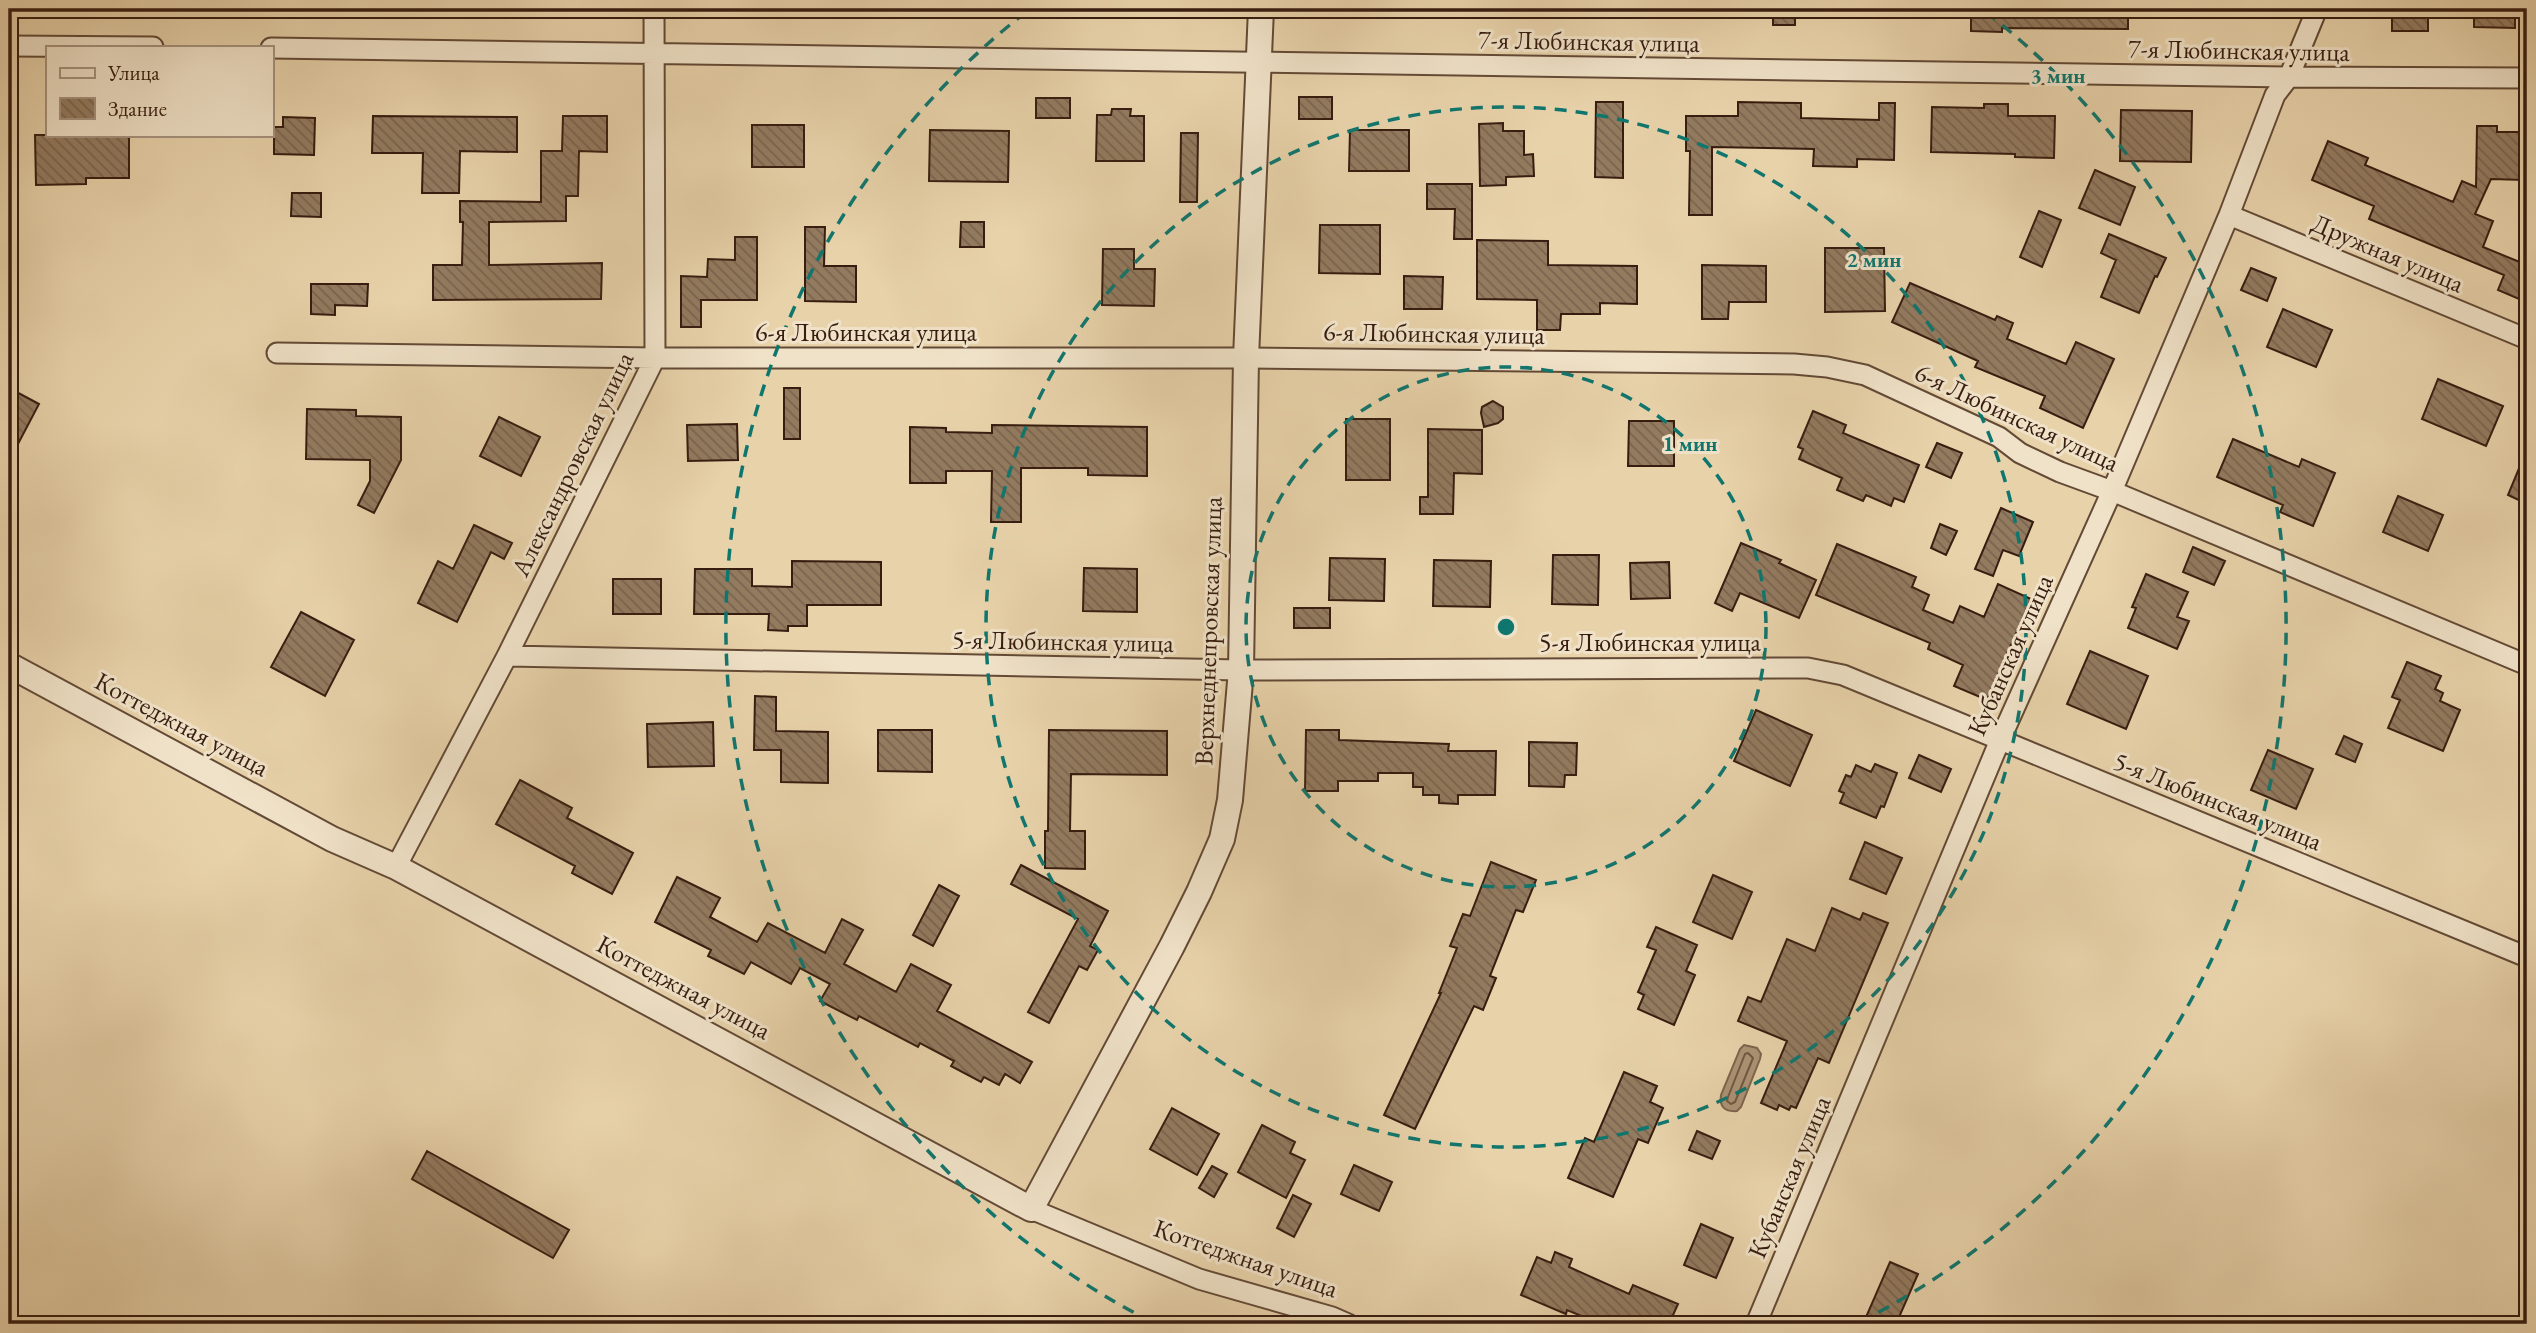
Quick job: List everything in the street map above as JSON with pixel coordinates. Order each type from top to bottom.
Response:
[{"type":"street","name":"Александровская улица","points":[[396,867],[508,656],[655,358],[654,9]]},
{"type":"street","name":"Верхнеднепровская улица","points":[[1031,1209],[1172,946],[1222,839],[1230,800],[1241,670],[1246,358],[1261,9]]},
{"type":"street","name":"Кубанская улица","points":[[1756,1324],[2000,740],[2112,491],[2229,215],[2276,95],[2289,77],[2317,9]]},
{"type":"street","points":[[9,46],[46,46]]},
{"type":"street","name":"7-я Любинская улица","points":[[273,48],[2289,77],[2527,78]]},
{"type":"street","name":"Дружная улица","points":[[2229,215],[2527,339]]},
{"type":"street","name":"6-я Любинская улица","points":[[277,353],[655,358],[1246,358],[1794,364],[1827,367],[1865,375],[1998,437],[2020,453],[2060,471],[2527,665]]},
{"type":"street","name":"5-я Любинская улица","points":[[508,656],[1241,670],[1808,668],[1843,675],[2527,957]]},
{"type":"street","name":"Коттеджная улица","points":[[9,665],[332,839],[396,867],[1031,1209],[1199,1279],[1348,1324]]},
{"type":"water","points":[[1744,1045],[1757,1048],[1761,1054],[1760,1059],[1741,1107],[1737,1111],[1729,1111],[1722,1106],[1721,1095]]},
{"type":"building","points":[[1773,9],[1795,9],[1795,25],[1773,25]]},
{"type":"building","points":[[1971,9],[2128,9],[2128,29],[2002,28],[2002,32],[1971,31]]},
{"type":"building","points":[[2392,9],[2428,9],[2428,31],[2392,31]]},
{"type":"building","points":[[2474,9],[2515,9],[2515,28],[2474,27]]},
{"type":"building","points":[[1299,97],[1332,97],[1332,119],[1299,119]]},
{"type":"building","points":[[1036,98],[1070,98],[1070,118],[1036,118]]},
{"type":"building","points":[[1596,102],[1623,102],[1623,178],[1595,177]]},
{"type":"building","points":[[1738,102],[1801,103],[1801,118],[1879,120],[1879,103],[1895,103],[1894,160],[1857,159],[1857,167],[1813,166],[1814,149],[1712,147],[1712,215],[1689,215],[1690,151],[1686,151],[1686,116],[1738,116]]},
{"type":"building","points":[[1984,104],[2008,104],[2008,116],[2055,116],[2054,158],[1931,152],[1932,107],[1984,108]]},
{"type":"building","points":[[1112,109],[1131,109],[1130,116],[1144,116],[1144,161],[1096,161],[1097,115],[1111,115]]},
{"type":"building","points":[[2121,110],[2192,111],[2191,162],[2120,161]]},
{"type":"building","points":[[373,116],[517,117],[517,152],[460,151],[459,193],[422,193],[423,153],[372,153]]},
{"type":"building","points":[[563,116],[607,116],[607,152],[579,151],[578,196],[566,196],[566,221],[489,222],[489,265],[602,263],[601,299],[433,300],[433,265],[462,265],[463,222],[460,222],[460,201],[541,202],[541,151],[562,151]]},
{"type":"building","points":[[283,117],[315,118],[314,155],[274,154],[274,127],[283,127]]},
{"type":"building","points":[[1503,123],[1503,131],[1524,131],[1524,155],[1533,154],[1534,176],[1506,177],[1506,185],[1480,186],[1479,124]]},
{"type":"building","points":[[752,125],[804,125],[804,167],[752,167]]},
{"type":"building","points":[[2477,126],[2497,126],[2497,132],[2524,132],[2524,180],[2491,179],[2475,214],[2493,221],[2483,247],[2527,265],[2527,280],[2519,299],[2498,290],[2504,275],[2369,219],[2374,206],[2312,180],[2328,141],[2368,158],[2365,165],[2453,202],[2462,181],[2476,187]]},
{"type":"building","points":[[930,130],[1009,131],[1008,182],[929,181]]},
{"type":"building","points":[[1350,130],[1409,130],[1409,171],[1349,171]]},
{"type":"building","points":[[1181,133],[1198,133],[1197,202],[1180,202]]},
{"type":"building","points":[[35,135],[129,136],[129,178],[86,178],[86,184],[36,185]]},
{"type":"building","points":[[2095,170],[2135,187],[2120,225],[2079,208]]},
{"type":"building","points":[[1427,184],[1472,184],[1472,239],[1454,239],[1455,209],[1427,209]]},
{"type":"building","points":[[292,193],[321,193],[321,217],[291,216]]},
{"type":"building","points":[[2039,211],[2061,220],[2042,267],[2020,257]]},
{"type":"building","points":[[961,222],[984,222],[984,247],[960,247]]},
{"type":"building","points":[[1320,225],[1380,225],[1380,274],[1319,273]]},
{"type":"building","points":[[805,227],[825,227],[824,266],[856,266],[856,302],[805,301]]},
{"type":"building","points":[[2109,234],[2166,258],[2139,313],[2101,297],[2116,260],[2101,253]]},
{"type":"building","points":[[735,237],[757,237],[757,300],[701,300],[701,327],[681,327],[681,276],[707,277],[708,259],[735,260]]},
{"type":"building","points":[[1477,240],[1548,241],[1548,265],[1637,266],[1637,304],[1600,303],[1600,314],[1561,314],[1560,330],[1537,330],[1537,300],[1477,299]]},
{"type":"building","points":[[1825,248],[1884,248],[1885,311],[1825,312]]},
{"type":"building","points":[[1103,249],[1134,249],[1134,269],[1155,269],[1154,306],[1102,305]]},
{"type":"building","points":[[1702,265],[1766,266],[1766,302],[1729,302],[1728,319],[1702,319]]},
{"type":"building","points":[[2251,268],[2276,278],[2267,301],[2241,290]]},
{"type":"building","points":[[1404,276],[1443,277],[1442,309],[1404,309]]},
{"type":"building","points":[[1910,283],[1995,320],[1997,316],[2013,323],[2007,339],[2066,364],[2076,342],[2114,359],[2083,428],[2040,408],[2045,396],[1975,367],[1978,361],[1892,322]]},
{"type":"building","points":[[311,284],[368,284],[367,306],[335,305],[335,315],[311,314]]},
{"type":"building","points":[[2283,309],[2332,330],[2316,367],[2267,347]]},
{"type":"building","points":[[2438,379],[2503,406],[2486,446],[2422,419]]},
{"type":"building","points":[[9,388],[39,404],[9,461]]},
{"type":"building","points":[[784,388],[800,388],[800,439],[784,439]]},
{"type":"building","points":[[1493,401],[1503,407],[1503,419],[1484,427],[1482,407]]},
{"type":"building","points":[[307,409],[356,410],[356,416],[401,417],[401,460],[374,513],[358,505],[370,481],[370,460],[306,459]]},
{"type":"building","points":[[1813,411],[1846,425],[1843,433],[1919,465],[1904,502],[1894,498],[1891,506],[1866,495],[1863,501],[1837,490],[1842,478],[1799,459],[1803,449],[1798,447]]},
{"type":"building","points":[[499,417],[540,437],[521,476],[480,456]]},
{"type":"building","points":[[1346,419],[1390,419],[1390,480],[1346,480]]},
{"type":"building","points":[[1629,421],[1674,421],[1674,466],[1628,466]]},
{"type":"building","points":[[737,424],[738,460],[688,461],[687,425]]},
{"type":"building","points":[[992,425],[1147,427],[1147,476],[1088,475],[1088,468],[1021,468],[1021,522],[991,522],[992,471],[946,471],[946,483],[910,483],[910,427],[946,428],[946,432],[992,433]]},
{"type":"building","points":[[1428,429],[1482,430],[1482,474],[1454,473],[1453,514],[1420,514],[1420,497],[1428,497]]},
{"type":"building","points":[[2233,439],[2299,467],[2302,459],[2335,473],[2313,526],[2280,512],[2283,505],[2217,477]]},
{"type":"building","points":[[1937,443],[1962,453],[1951,478],[1926,467]]},
{"type":"building","points":[[2527,449],[2527,504],[2508,495]]},
{"type":"building","points":[[2398,496],[2443,515],[2428,551],[2383,532]]},
{"type":"building","points":[[2001,508],[2033,522],[2019,556],[2003,550],[1993,576],[1975,569]]},
{"type":"building","points":[[1940,524],[1957,531],[1946,555],[1931,548]]},
{"type":"building","points":[[474,525],[512,543],[504,559],[491,552],[457,622],[418,603],[438,561],[453,569]]},
{"type":"building","points":[[1741,543],[1781,560],[1779,563],[1816,580],[1799,618],[1740,593],[1732,611],[1715,603]]},
{"type":"building","points":[[1837,544],[1916,577],[1912,587],[1929,595],[1923,610],[1953,623],[1960,606],[1984,617],[1998,584],[2031,599],[1987,700],[1954,686],[1963,665],[1928,649],[1930,643],[1816,595]]},
{"type":"building","points":[[2193,547],[2225,561],[2214,585],[2183,572]]},
{"type":"building","points":[[1553,555],[1599,555],[1598,605],[1552,604]]},
{"type":"building","points":[[1330,558],[1385,559],[1384,601],[1329,600]]},
{"type":"building","points":[[1434,560],[1491,561],[1490,607],[1433,606]]},
{"type":"building","points":[[792,561],[881,562],[881,605],[807,605],[807,626],[788,626],[788,631],[768,630],[769,614],[694,614],[695,569],[752,569],[752,586],[792,587]]},
{"type":"building","points":[[1669,562],[1670,598],[1631,599],[1630,563]]},
{"type":"building","points":[[1084,568],[1137,569],[1137,612],[1083,611]]},
{"type":"building","points":[[2146,574],[2188,592],[2177,617],[2189,621],[2177,649],[2128,628],[2136,608],[2132,607]]},
{"type":"building","points":[[613,579],[661,579],[661,614],[613,614]]},
{"type":"building","points":[[1294,608],[1330,608],[1330,628],[1294,628]]},
{"type":"building","points":[[301,612],[354,640],[325,696],[271,667]]},
{"type":"building","points":[[2090,651],[2148,676],[2126,729],[2067,704]]},
{"type":"building","points":[[2407,662],[2441,676],[2435,689],[2443,693],[2440,701],[2460,710],[2443,751],[2388,728],[2400,700],[2392,697]]},
{"type":"building","points":[[755,696],[776,697],[776,731],[828,732],[828,783],[781,782],[781,750],[754,750]]},
{"type":"building","points":[[1756,710],[1812,735],[1790,786],[1734,761]]},
{"type":"building","points":[[713,722],[714,766],[648,767],[647,724]]},
{"type":"building","points":[[878,730],[932,730],[932,772],[878,771]]},
{"type":"building","points":[[1049,730],[1167,731],[1167,775],[1071,774],[1070,831],[1085,831],[1085,869],[1045,868]]},
{"type":"building","points":[[1306,730],[1339,730],[1339,740],[1449,744],[1448,751],[1496,751],[1495,795],[1458,795],[1458,804],[1439,803],[1439,795],[1423,795],[1423,787],[1413,787],[1413,773],[1378,773],[1378,781],[1338,781],[1338,791],[1305,791]]},
{"type":"building","points":[[2344,736],[2362,744],[2355,762],[2336,754]]},
{"type":"building","points":[[1529,742],[1577,743],[1576,775],[1565,775],[1564,787],[1529,786]]},
{"type":"building","points":[[2268,750],[2313,769],[2296,809],[2251,790]]},
{"type":"building","points":[[1919,755],[1951,769],[1941,792],[1909,778]]},
{"type":"building","points":[[1875,764],[1897,773],[1884,807],[1881,806],[1876,818],[1840,803],[1844,793],[1839,791],[1846,775],[1851,777],[1856,765],[1871,772]]},
{"type":"building","points":[[520,780],[572,808],[567,818],[633,853],[612,894],[572,873],[575,866],[496,824]]},
{"type":"building","points":[[1865,842],[1902,858],[1886,894],[1850,879]]},
{"type":"building","points":[[1491,862],[1536,880],[1523,912],[1516,910],[1490,976],[1496,978],[1483,1010],[1474,1006],[1415,1129],[1384,1115],[1441,993],[1457,948],[1450,946],[1463,914],[1470,916]]},
{"type":"building","points":[[1021,865],[1108,911],[1090,946],[1098,950],[1087,970],[1079,966],[1049,1023],[1028,1012],[1078,919],[1011,884]]},
{"type":"building","points":[[1713,875],[1752,892],[1732,939],[1693,922]]},
{"type":"building","points":[[677,877],[720,898],[710,917],[757,942],[768,923],[825,953],[842,919],[863,930],[844,964],[896,992],[911,964],[951,985],[937,1011],[1032,1062],[1020,1083],[1005,1074],[999,1085],[984,1077],[981,1082],[951,1066],[954,1061],[920,1043],[918,1047],[859,1016],[857,1020],[820,1001],[830,984],[800,968],[791,984],[751,962],[744,974],[708,956],[711,950],[655,922]]},
{"type":"building","points":[[939,885],[959,896],[933,946],[913,935]]},
{"type":"building","points":[[1832,908],[1860,920],[1863,913],[1888,923],[1829,1063],[1818,1058],[1796,1108],[1791,1106],[1789,1110],[1779,1105],[1777,1110],[1761,1103],[1787,1041],[1738,1021],[1748,997],[1761,1002],[1787,939],[1815,951]]},
{"type":"building","points":[[1656,927],[1697,945],[1686,971],[1695,975],[1674,1025],[1638,1009],[1644,995],[1638,992],[1656,950],[1647,947]]},
{"type":"building","points":[[1624,1072],[1657,1086],[1650,1102],[1663,1108],[1648,1143],[1638,1139],[1613,1197],[1568,1178],[1585,1138],[1594,1142]]},
{"type":"building","points":[[1172,1108],[1219,1134],[1197,1175],[1150,1149]]},
{"type":"building","points":[[1262,1125],[1295,1142],[1290,1153],[1305,1160],[1286,1198],[1238,1172]]},
{"type":"building","points":[[1697,1131],[1720,1141],[1712,1159],[1689,1150]]},
{"type":"building","points":[[427,1151],[569,1230],[553,1258],[412,1179]]},
{"type":"building","points":[[1354,1165],[1392,1182],[1379,1211],[1341,1194]]},
{"type":"building","points":[[1212,1166],[1227,1174],[1214,1197],[1199,1188]]},
{"type":"building","points":[[1293,1195],[1311,1204],[1294,1237],[1277,1228]]},
{"type":"building","points":[[1701,1224],[1733,1238],[1716,1278],[1684,1265]]},
{"type":"building","points":[[1555,1252],[1572,1259],[1569,1267],[1629,1294],[1633,1285],[1678,1304],[1669,1324],[1601,1324],[1567,1310],[1566,1314],[1521,1295],[1537,1257],[1551,1263]]},
{"type":"building","points":[[1890,1262],[1918,1274],[1896,1324],[1863,1324]]}]
